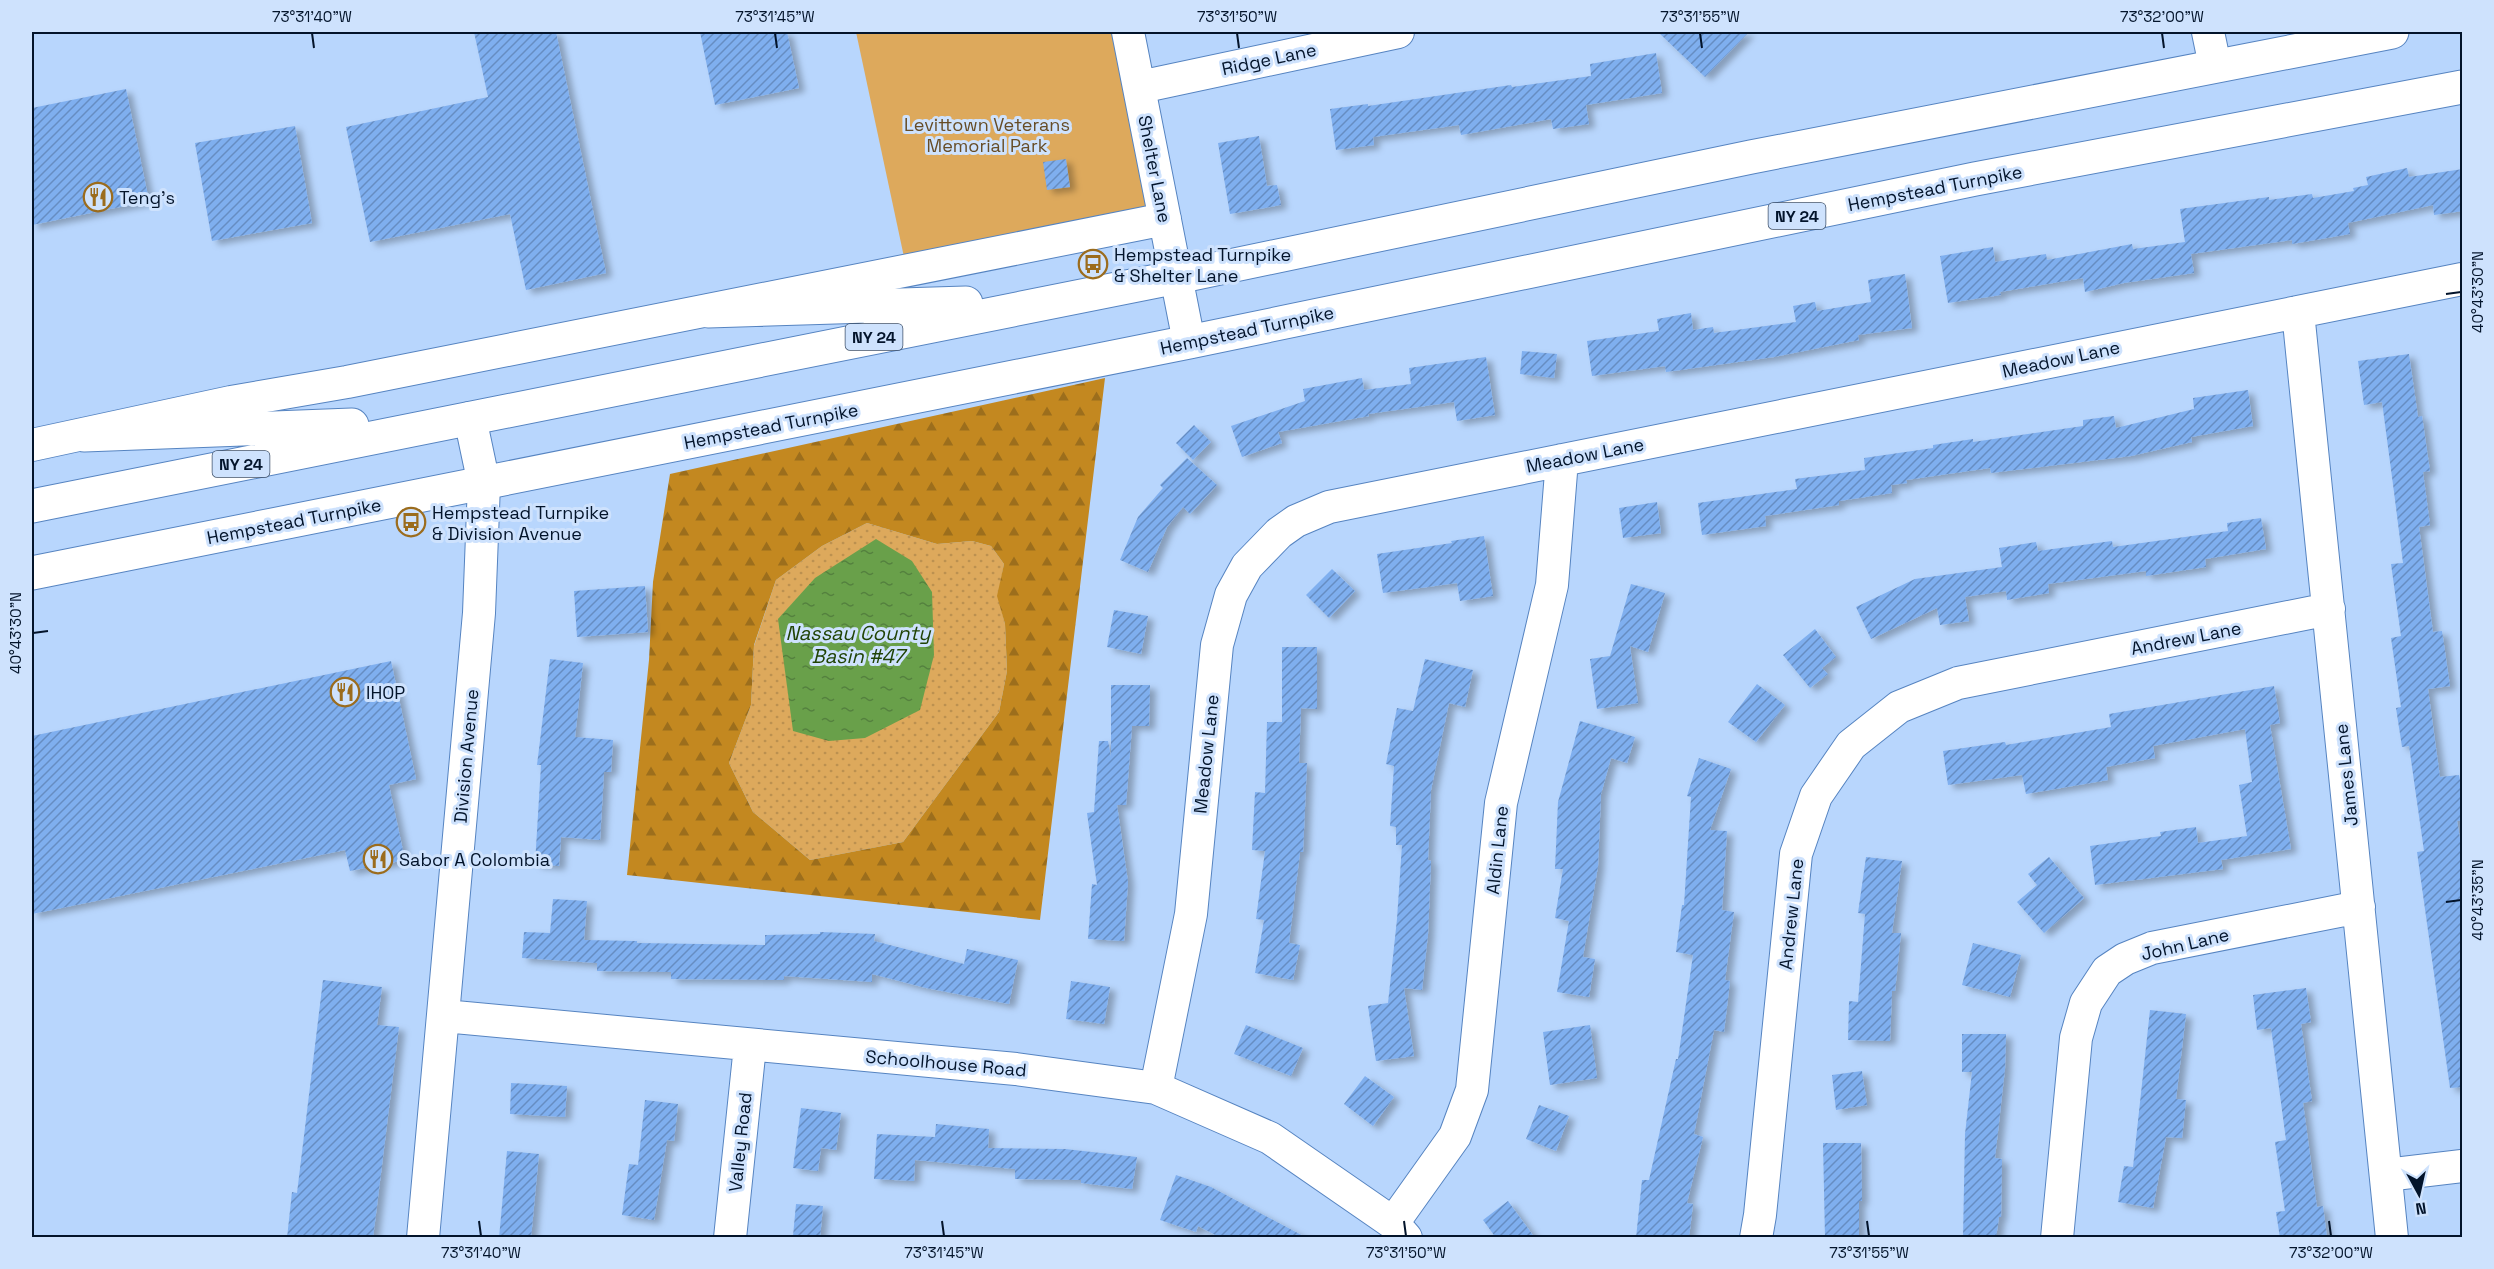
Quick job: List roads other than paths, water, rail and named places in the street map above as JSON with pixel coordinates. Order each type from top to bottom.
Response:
[{"type":"main road","name":"NY 24","points":[[32,506],[1177,278],[1740,159],[2392,32]]},
{"type":"main road","name":"Hempstead Turnpike","points":[[32,573],[1190,342],[1975,179],[2463,87]]},
{"type":"main road","points":[[708,311],[1061,300]]},
{"type":"main road","points":[[84,435],[460,420]]},
{"type":"street","name":"Shelter Lane","points":[[1128,32],[1190,342]]},
{"type":"street","name":"Ridge Lane","points":[[1140,87],[1398,32]]},
{"type":"street","points":[[2208,32],[2215,66]]},
{"type":"street","points":[[32,445],[231,402],[347,382],[1165,219]]},
{"type":"street","name":"Meadow Lane","points":[[1156,1088],[1191,914],[1217,645],[1231,595],[1247,566],[1279,533],[1296,521],[1329,507],[2463,279]]},
{"type":"street","name":"James Lane","points":[[2298,312],[2391,1238]]},
{"type":"street","name":"Division Avenue","points":[[423,1238],[479,613],[484,484],[460,420]]},
{"type":"street","name":"Aldin Lane","points":[[1400,1230],[1455,1136],[1472,1090],[1501,803],[1552,585],[1562,460]]},
{"type":"street","name":"Andrew Lane","points":[[1756,1238],[1796,854],[1816,796],[1851,745],[1899,707],[1958,683],[2329,609]]},
{"type":"street","name":"John Lane","points":[[2057,1238],[2076,1038],[2086,1003],[2107,971],[2125,959],[2152,948],[2359,907]]},
{"type":"street","name":"Schoolhouse Road","points":[[444,1016],[1016,1069],[1156,1088],[1270,1138],[1400,1230]]},
{"type":"street","name":"Valley Road","points":[[730,1238],[750,1046]]},
{"type":"street","points":[[2386,1174],[2463,1166]]},
{"type":"water","name":"Nassau County Basin #47","points":[[876,539],[912,561],[932,592],[934,655],[920,710],[865,738],[829,741],[793,731],[778,619],[815,578]]},
{"type":"place","name":"Teng’s","points":[[98,197]]},
{"type":"place","name":"Hempstead Turnpike & Shelter Lane","points":[[1093,264]]},
{"type":"place","name":"Hempstead Turnpike & Division Avenue","points":[[411,522]]},
{"type":"place","name":"IHOP","points":[[345,692]]},
{"type":"place","name":"Sabor A Colombia","points":[[378,859]]},
{"type":"park label","name":"Levittown Veterans Memorial Park","points":[[987,134]]}]
